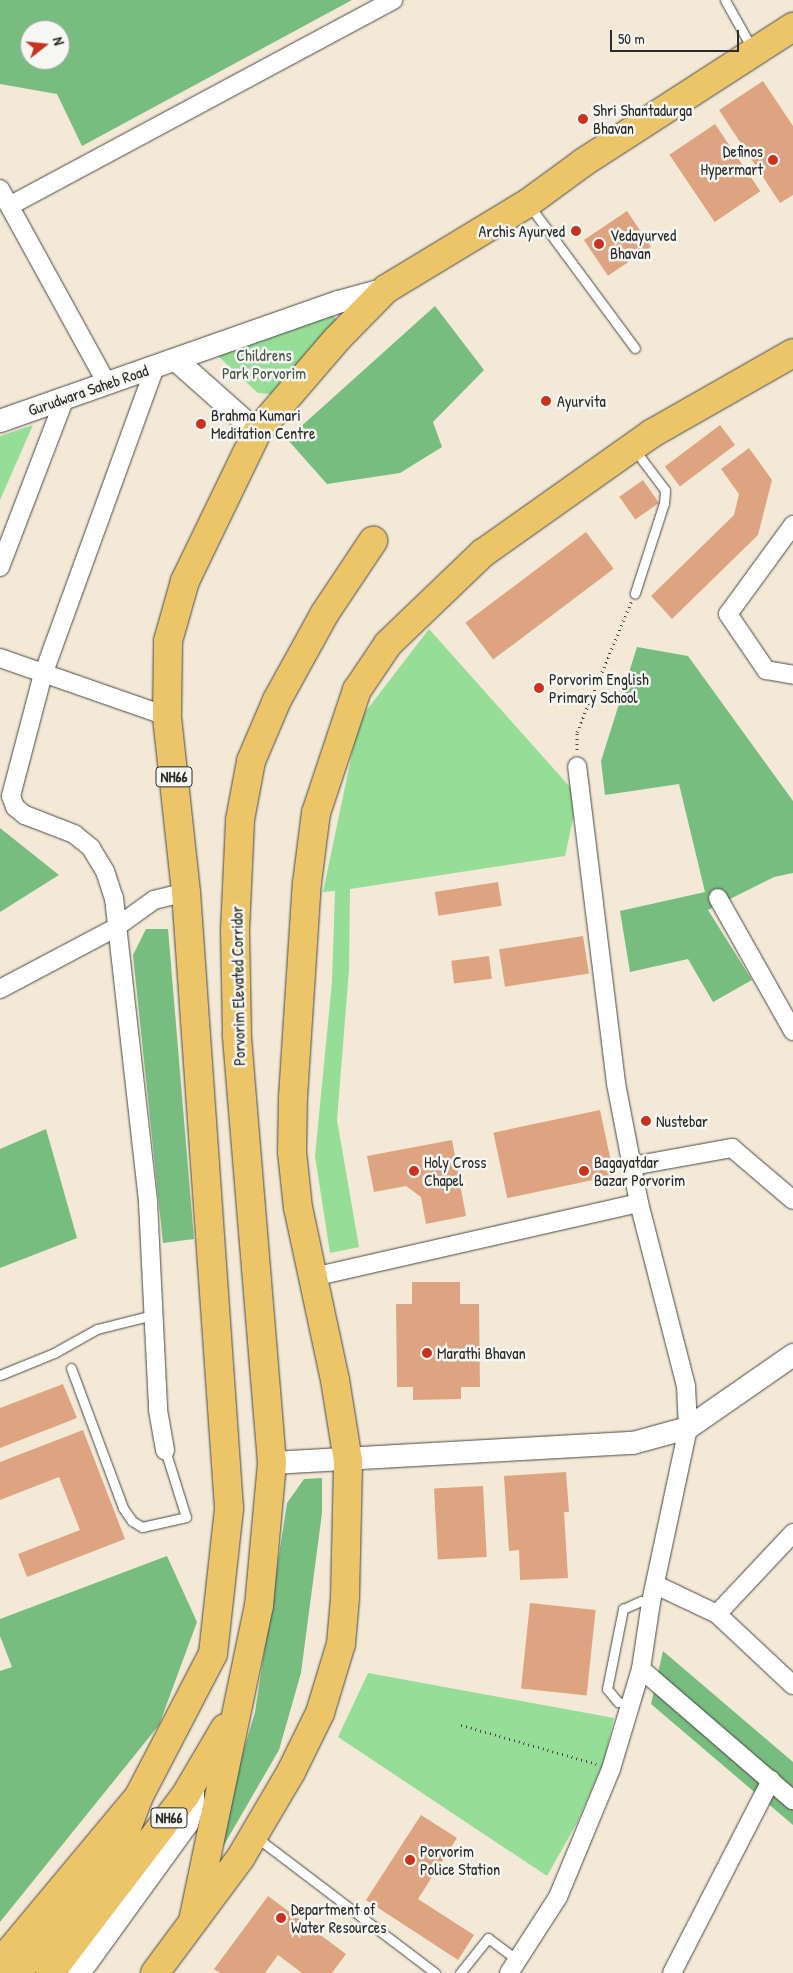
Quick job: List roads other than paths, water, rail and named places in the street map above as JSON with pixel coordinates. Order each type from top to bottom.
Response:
[{"type":"main road","name":"NH66","points":[[50,1973],[80,1914],[123,1838],[139,1796],[213,1654],[229,1508],[186,892],[168,716],[168,641],[185,581],[257,432],[337,339],[386,289],[528,202],[584,162],[793,27]]},
{"type":"main road","points":[[155,1973],[254,1835],[291,1772],[320,1712],[341,1644],[345,1598],[348,1461],[335,1380],[298,1208],[292,1152],[307,883],[316,813],[357,690],[388,644],[484,553],[633,447],[793,353]]},
{"type":"main road","name":"Porvorim Elevated Corridor","points":[[272,1463],[237,1034],[235,931],[240,820],[251,761],[277,700],[325,613],[374,541]]},
{"type":"main road","name":"NH66","points":[[17,1973],[80,1914],[193,1783],[238,1707],[259,1606],[272,1463]]},
{"type":"main road","points":[[193,1921],[238,1707]]},
{"type":"main road","points":[[0,1962],[139,1796]]},
{"type":"street","points":[[11,205],[394,0]]},
{"type":"street","points":[[0,189],[11,205],[107,384]]},
{"type":"street","name":"Gurudwara Saheb Road","points":[[0,420],[165,364],[338,302],[386,289]]},
{"type":"street","points":[[165,1450],[158,1410],[148,1202],[115,928],[114,898],[105,871],[91,848],[74,834],[25,815],[15,807],[12,784],[43,674],[165,364],[257,432]]},
{"type":"street","points":[[0,566],[65,398]]},
{"type":"street","points":[[793,525],[728,614],[766,670],[793,675]]},
{"type":"street","points":[[0,658],[168,716]]},
{"type":"street","points":[[513,1966],[558,1897],[611,1769],[641,1669],[651,1602],[688,1428],[686,1386],[640,1203],[616,1083],[578,766]]},
{"type":"street","points":[[0,989],[115,928],[154,900],[186,892]]},
{"type":"street","points":[[718,898],[793,1031]]},
{"type":"street","points":[[632,1166],[732,1148],[793,1200]]},
{"type":"street","points":[[312,1277],[640,1203]]},
{"type":"street","points":[[272,1463],[348,1461],[632,1444],[688,1428],[793,1355]]},
{"type":"street","points":[[717,1614],[793,1533]]},
{"type":"street","points":[[656,1585],[717,1614],[793,1685]]},
{"type":"street","points":[[641,1669],[793,1800]]},
{"type":"street","points":[[672,1973],[771,1780]]},
{"type":"street","points":[[79,1973],[187,1824],[193,1804],[193,1783]]},
{"type":"lane","points":[[725,0],[754,52]]},
{"type":"lane","points":[[528,202],[635,348]]},
{"type":"lane","points":[[633,447],[665,490],[664,503],[635,593]]},
{"type":"lane","points":[[0,1375],[54,1353],[96,1330],[153,1315]]},
{"type":"lane","points":[[71,1368],[123,1508],[132,1521],[142,1527],[186,1517],[165,1450]]},
{"type":"lane","points":[[630,1704],[618,1702],[607,1689],[622,1609],[641,1601],[651,1602]]},
{"type":"lane","points":[[254,1835],[434,1973]]},
{"type":"lane","points":[[460,1973],[488,1938],[513,1966]]},
{"type":"place","name":"Shri Shantadurga Bhavan","points":[[583,119]]},
{"type":"place","name":"Definos Hypermart","points":[[773,160]]},
{"type":"place","name":"Archis Ayurved","points":[[576,231]]},
{"type":"place","name":"Vedayurved Bhavan","points":[[599,244]]},
{"type":"place","name":"Ayurvita","points":[[546,401]]},
{"type":"place","name":"Brahma Kumari Meditation Centre","points":[[201,424]]},
{"type":"place","name":"Porvorim English Primary School","points":[[539,688]]},
{"type":"place","name":"Nustebar","points":[[646,1121]]},
{"type":"place","name":"Holy Cross Chapel","points":[[414,1171]]},
{"type":"place","name":"Bagayatdar Bazar Porvorim","points":[[584,1171]]},
{"type":"place","name":"Marathi Bhavan","points":[[427,1353]]},
{"type":"place","name":"Porvorim Police Station","points":[[410,1860]]},
{"type":"place","name":"Department of Water Resources","points":[[281,1918]]},
{"type":"park label","name":"Childrens Park Porvorim","points":[[264,364]]}]
